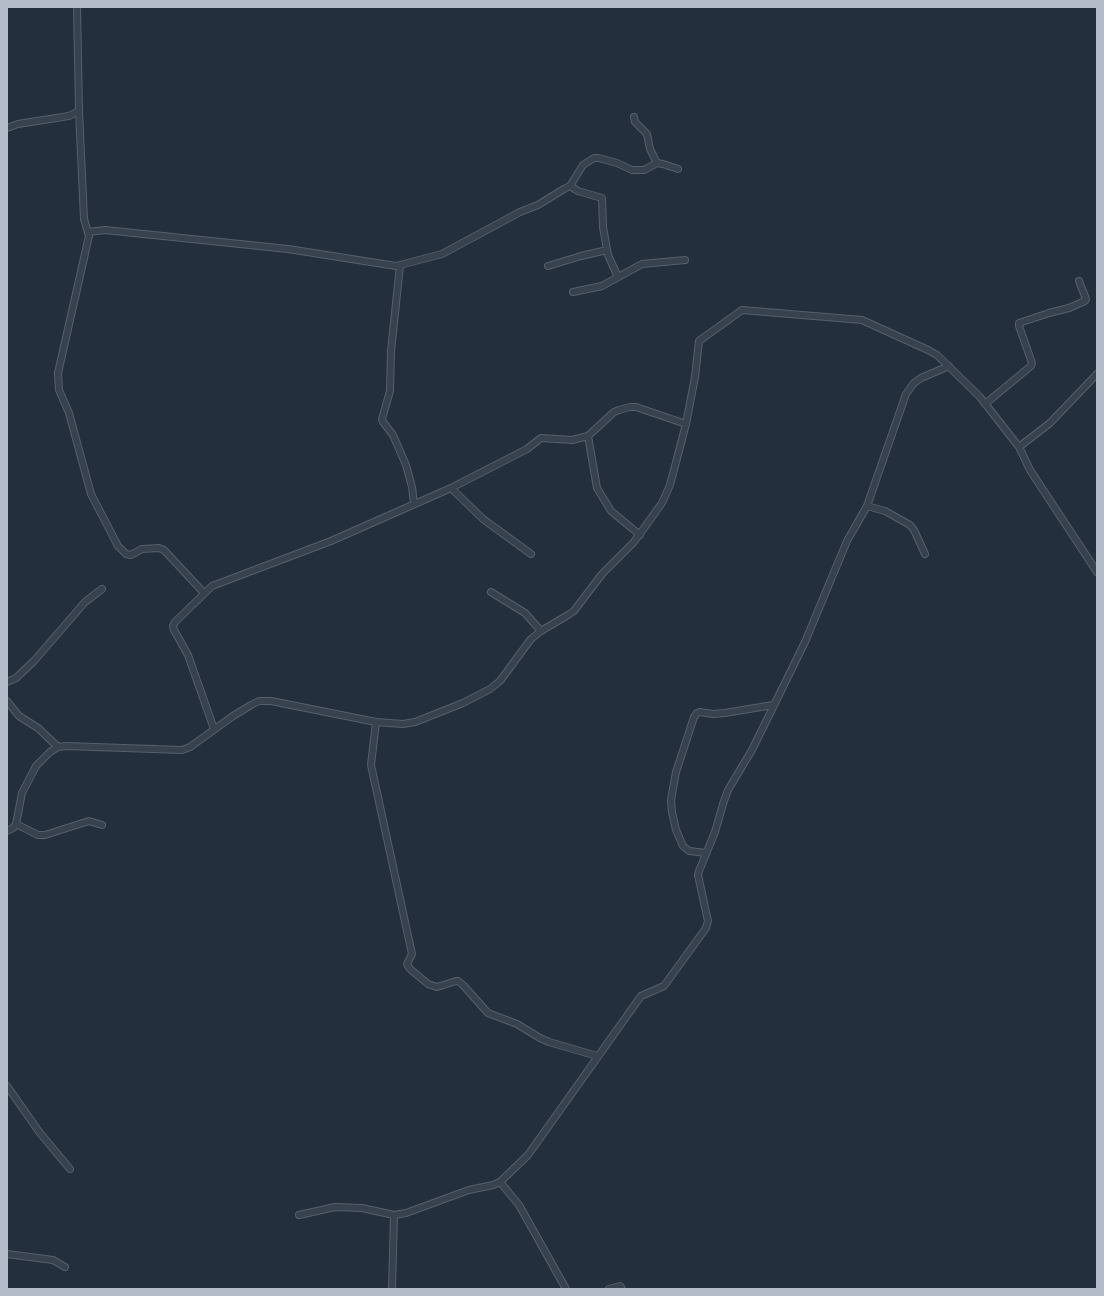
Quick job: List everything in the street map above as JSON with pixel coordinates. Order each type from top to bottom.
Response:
[{"type":"street","points":[[77,7],[79,111],[84,219],[89,236],[58,373],[59,390],[69,412],[90,494],[118,546],[126,554],[131,555],[142,549],[159,548],[164,550],[204,593]]},
{"type":"street","points":[[7,128],[25,122],[69,116],[79,111]]},
{"type":"street","points":[[634,117],[635,122],[647,134],[650,149],[657,163]]},
{"type":"street","points":[[88,232],[105,230],[288,249],[396,266],[442,254],[520,212],[538,205],[570,186],[583,166],[594,158],[617,163],[628,169],[638,171],[644,170],[657,163],[678,169]]},
{"type":"street","points":[[570,186],[578,191],[602,198],[603,227],[608,255],[618,277]]},
{"type":"street","points":[[548,266],[607,250]]},
{"type":"street","points":[[573,292],[602,286],[642,264],[685,260]]},
{"type":"street","points":[[400,265],[390,391],[382,419],[393,435],[406,465],[412,488],[414,504]]},
{"type":"street","points":[[985,404],[1031,366],[1032,362],[1019,323],[1084,302],[1086,299],[1080,281]]},
{"type":"street","points":[[7,832],[16,824],[22,793],[36,766],[50,752],[58,747],[182,750],[190,747],[214,729],[259,701],[271,701],[376,722],[403,724],[415,722],[490,689],[500,681],[527,644],[541,631],[574,611],[602,574],[631,546],[640,535],[665,498],[686,424],[695,377],[699,341],[742,310],[862,320],[937,355],[985,404],[1019,446],[1030,470],[1097,572]]},
{"type":"street","points":[[299,1215],[335,1207],[362,1208],[394,1215],[406,1213],[469,1190],[500,1182],[528,1155],[641,996],[664,986],[706,928],[708,921],[698,876],[700,866],[728,790],[752,750],[809,632],[850,534],[867,506],[906,394],[914,383],[921,378],[949,366]]},
{"type":"street","points":[[1019,446],[1050,423],[1097,374]]},
{"type":"street","points":[[214,729],[188,655],[173,626],[175,622],[204,593],[216,584],[330,541],[451,488],[521,452],[541,438],[572,440],[588,436],[614,412],[630,407],[636,407],[686,424]]},
{"type":"street","points":[[588,436],[597,488],[611,511],[640,535]]},
{"type":"street","points":[[451,488],[483,519],[531,554]]},
{"type":"street","points":[[867,506],[885,511],[910,525],[914,530],[924,554]]},
{"type":"street","points":[[7,682],[16,678],[34,661],[85,602],[102,589]]},
{"type":"street","points":[[491,592],[524,613],[541,631]]},
{"type":"street","points":[[7,701],[19,716],[38,728],[58,747]]},
{"type":"street","points":[[706,853],[689,851],[683,846],[676,830],[672,812],[671,800],[676,772],[694,717],[700,712],[713,714],[725,713],[773,705]]},
{"type":"street","points":[[376,722],[371,765],[412,954],[407,964],[410,969],[428,984],[437,987],[458,981],[488,1013],[517,1024],[549,1042],[597,1056]]},
{"type":"street","points":[[16,824],[38,834],[45,835],[89,821],[102,825]]},
{"type":"street","points":[[7,1086],[40,1133],[70,1169]]},
{"type":"street","points":[[500,1182],[519,1205],[566,1289]]},
{"type":"street","points":[[392,1289],[394,1215]]},
{"type":"street","points":[[7,1254],[53,1260],[65,1267]]},
{"type":"street","points":[[609,1289],[620,1286],[622,1289]]}]
